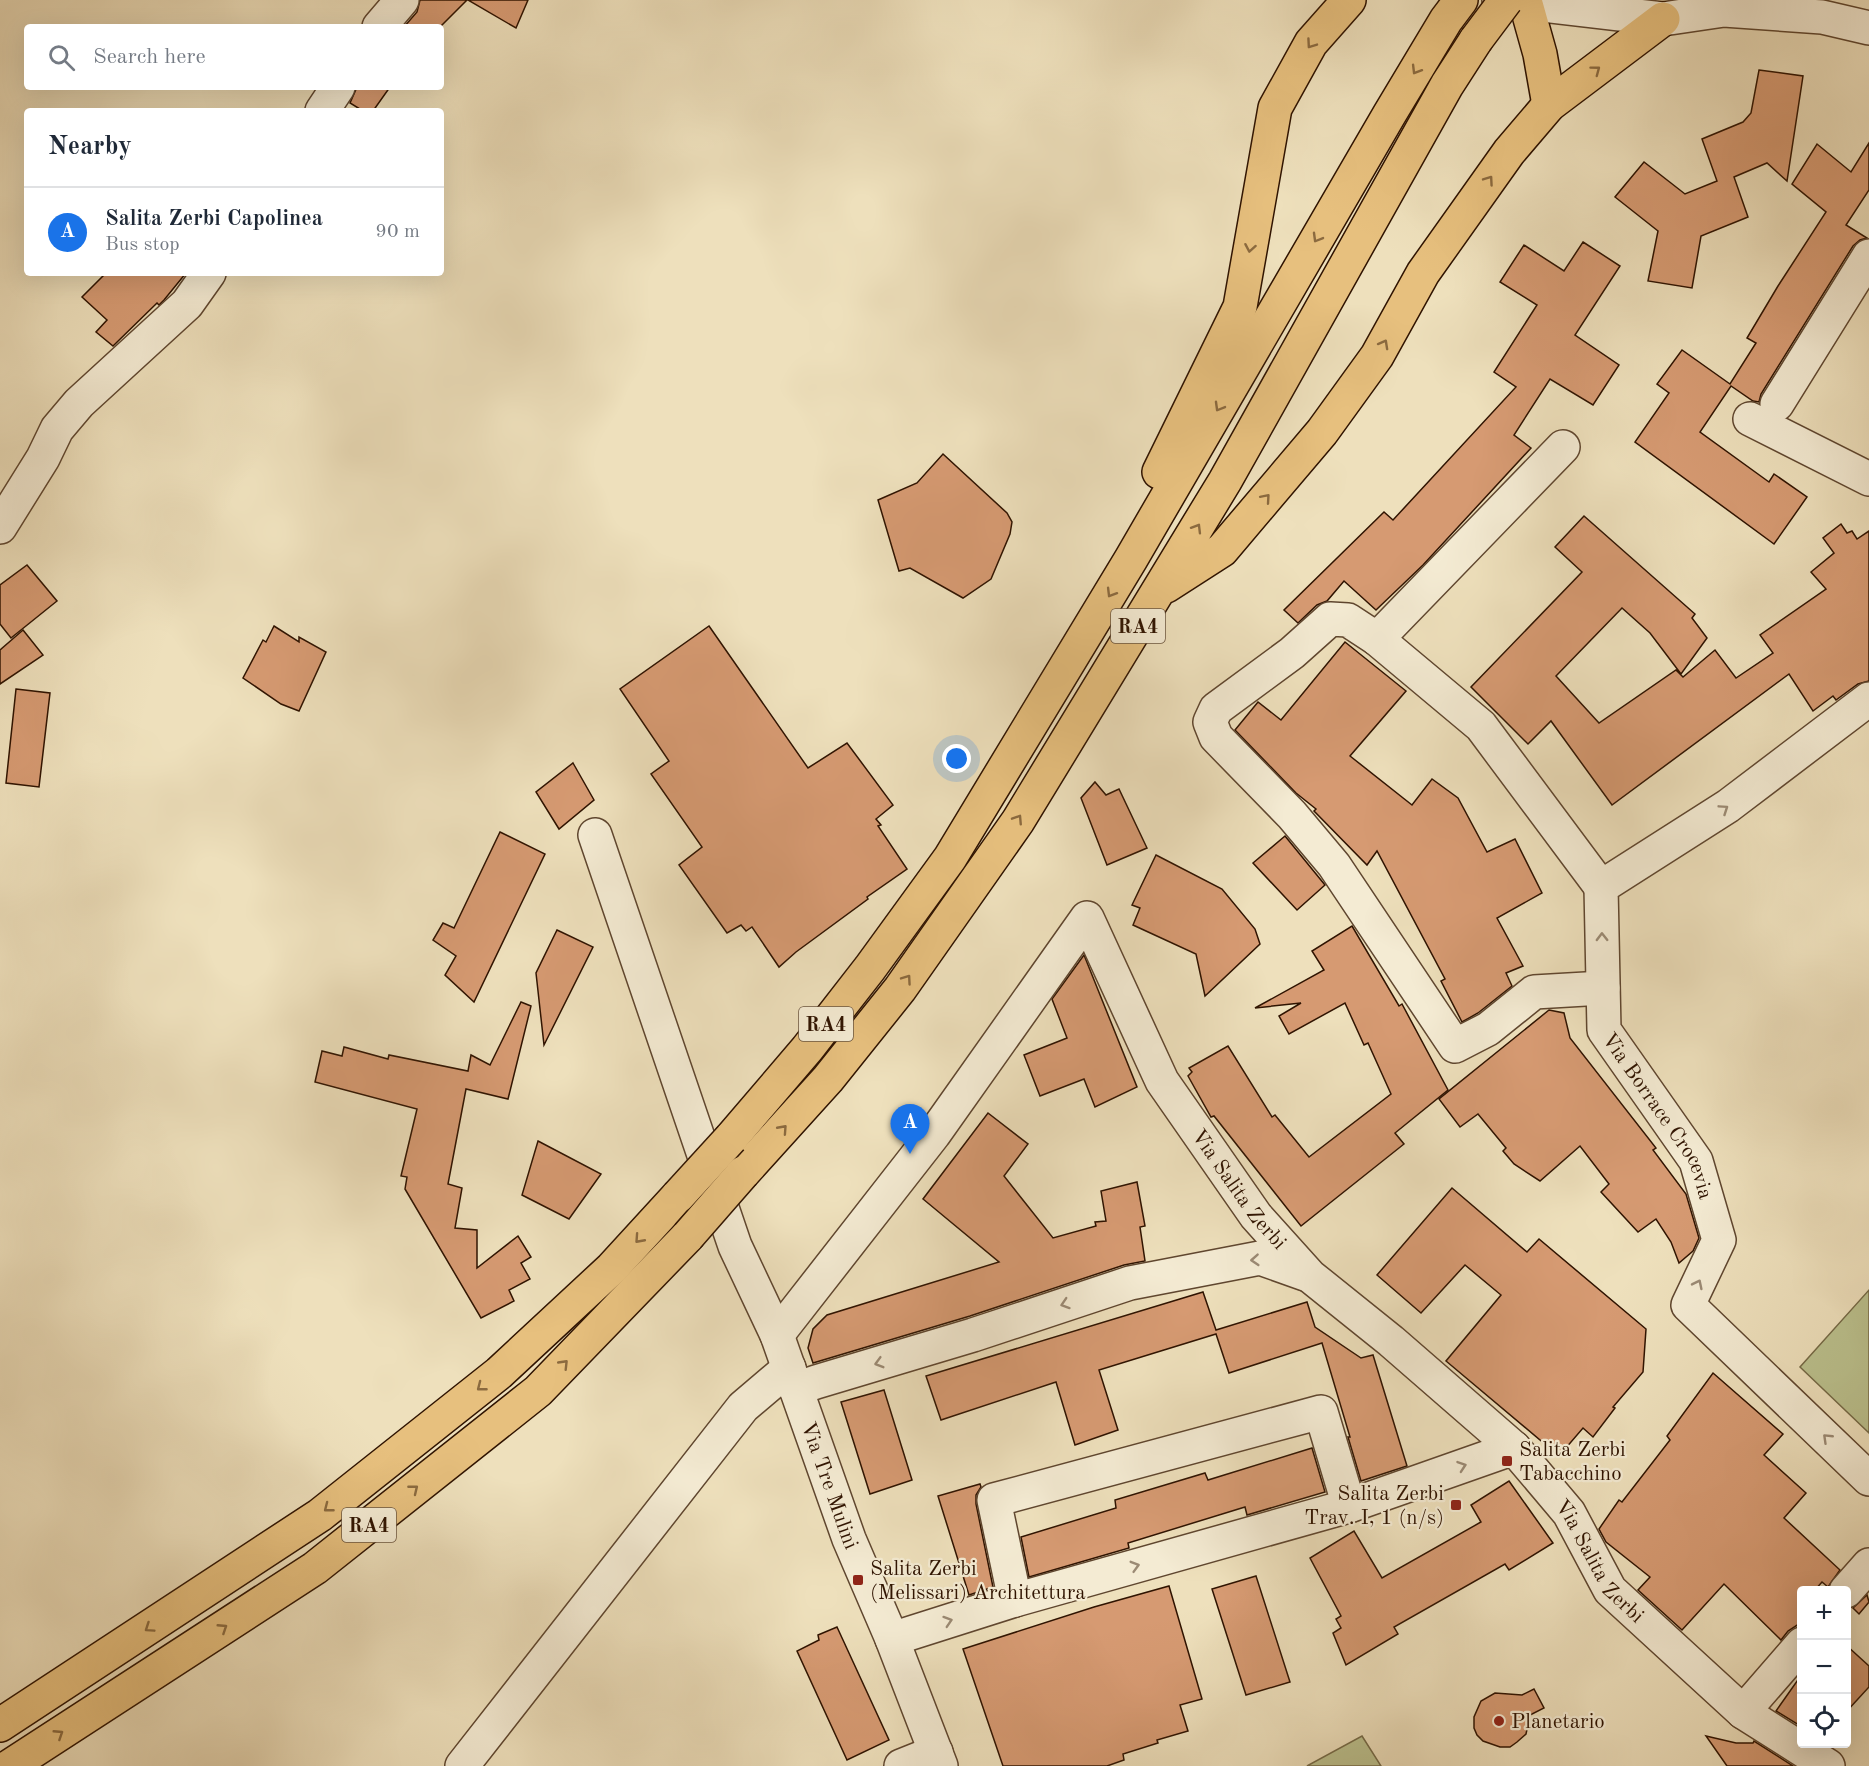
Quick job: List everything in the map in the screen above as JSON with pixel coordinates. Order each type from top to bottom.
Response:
[{"type":"highway","points":[[1131,559],[1151,490],[1240,308],[1275,108],[1311,43],[1349,0]]},
{"type":"highway","points":[[1509,1],[1540,54],[1549,105]]},
{"type":"highway","name":"RA4","points":[[10,1766],[315,1568],[538,1390],[688,1236],[828,1079],[900,989],[1018,821],[1225,481],[1447,85],[1476,40],[1509,1]]},
{"type":"highway","name":"RA4","points":[[0,1725],[320,1515],[499,1374],[612,1268],[731,1138],[807,1049],[870,968],[950,858],[1131,559],[1389,115],[1453,10]]},
{"type":"highway","points":[[1159,591],[1222,549],[1322,432],[1377,356],[1423,273],[1509,152],[1549,105],[1663,19]]},
{"type":"street","points":[[382,24],[402,0]]},
{"type":"street","points":[[1509,1],[1663,19],[1724,10],[1822,17],[1869,28]]},
{"type":"street","points":[[324,108],[336,90]]},
{"type":"street","points":[[1869,255],[1764,411],[1869,479]]},
{"type":"street","points":[[0,527],[43,458],[57,429],[79,403],[187,304],[207,276]]},
{"type":"street","points":[[1377,639],[1563,447]]},
{"type":"street","points":[[1603,988],[1534,992],[1488,1029],[1455,1046],[1334,866],[1292,815],[1216,737],[1210,722],[1216,709],[1292,652],[1330,620],[1348,620],[1377,639],[1481,726],[1601,887],[1728,806],[1869,699]]},
{"type":"street","name":"Via Tre Mulini","points":[[595,834],[735,1246],[777,1335],[849,1539],[892,1639],[939,1759]]},
{"type":"street","name":"Via Borrace Crocevia","points":[[1601,887],[1604,1030],[1696,1161],[1719,1240],[1688,1305],[1869,1479]]},
{"type":"street","name":"Via Salita Zerbi","points":[[777,1335],[934,1134],[1087,918],[1162,1081],[1256,1216],[1310,1276],[1391,1341],[1514,1448],[1569,1513],[1610,1590],[1743,1712],[1828,1766]]},
{"type":"street","points":[[462,1766],[743,1407],[793,1379],[816,1382],[973,1335],[1130,1283],[1260,1258],[1310,1276]]},
{"type":"street","points":[[1015,1600],[994,1500],[1321,1412],[1349,1506]]},
{"type":"street","points":[[892,1639],[1015,1600],[1349,1506],[1514,1448]]},
{"type":"street","points":[[1851,1586],[1869,1565]]},
{"type":"street","points":[[1743,1712],[1797,1650]]},
{"type":"street","points":[[901,1766],[939,1759]]},
{"type":"green space","points":[[1869,1290],[1869,1433],[1800,1367]]},
{"type":"green space","points":[[1362,1736],[1381,1766],[1307,1766]]},
{"type":"building","points":[[420,0],[467,0],[443,24],[407,24],[417,12]]},
{"type":"building","points":[[468,0],[528,0],[516,28]]},
{"type":"building","points":[[1759,70],[1803,76],[1787,181],[1767,163],[1734,177],[1748,217],[1701,236],[1692,288],[1648,281],[1658,231],[1615,197],[1644,162],[1685,194],[1717,181],[1702,139],[1743,122],[1751,113]]},
{"type":"building","points":[[356,90],[388,90],[375,108],[358,108],[350,103]]},
{"type":"building","points":[[1869,143],[1869,190],[1846,225],[1867,238],[1853,246],[1761,394],[1759,402],[1753,401],[1731,386],[1700,432],[1769,482],[1774,474],[1807,497],[1774,544],[1635,442],[1669,393],[1657,384],[1682,350],[1730,384],[1756,343],[1747,338],[1826,212],[1792,184],[1817,144],[1851,172]]},
{"type":"building","points":[[1583,242],[1620,266],[1575,335],[1619,365],[1593,405],[1550,379],[1514,435],[1531,448],[1423,565],[1376,610],[1344,581],[1327,601],[1317,605],[1298,623],[1284,610],[1384,512],[1393,520],[1516,387],[1494,372],[1537,305],[1500,282],[1524,245],[1564,271]]},
{"type":"building","points":[[103,276],[184,276],[159,305],[157,303],[113,346],[96,332],[107,320],[82,297]]},
{"type":"building","points":[[943,454],[1007,513],[1012,522],[1010,534],[991,579],[963,598],[910,568],[899,571],[878,500],[917,483]]},
{"type":"building","points":[[1584,516],[1695,614],[1692,618],[1707,638],[1681,674],[1650,633],[1622,608],[1556,676],[1599,723],[1676,670],[1683,677],[1715,650],[1736,678],[1773,653],[1760,635],[1826,589],[1811,572],[1834,553],[1823,538],[1841,524],[1847,533],[1852,531],[1857,539],[1869,531],[1869,681],[1858,684],[1836,700],[1833,696],[1813,711],[1789,674],[1612,805],[1551,721],[1528,744],[1471,687],[1582,572],[1555,547]]},
{"type":"building","points":[[27,565],[57,601],[11,638],[0,624],[0,585]]},
{"type":"building","points":[[274,626],[299,642],[299,637],[326,652],[299,711],[281,704],[243,678],[263,640],[266,642]]},
{"type":"building","points":[[709,626],[808,768],[847,743],[893,805],[876,819],[881,825],[878,826],[907,869],[867,897],[868,899],[779,967],[752,927],[746,931],[741,925],[727,933],[679,865],[702,847],[651,774],[669,761],[620,689]]},
{"type":"building","points":[[23,630],[43,655],[0,684],[0,650]]},
{"type":"building","points":[[1345,642],[1406,691],[1350,756],[1412,805],[1432,779],[1458,798],[1487,852],[1515,839],[1542,893],[1497,918],[1523,966],[1506,973],[1512,986],[1478,1013],[1462,1022],[1441,981],[1445,979],[1377,851],[1367,865],[1314,811],[1316,809],[1296,793],[1235,730],[1258,702],[1281,720]]},
{"type":"building","points":[[16,689],[50,693],[39,787],[6,783]]},
{"type":"building","points":[[573,763],[594,800],[559,829],[536,792]]},
{"type":"building","points":[[1095,782],[1106,795],[1119,789],[1147,848],[1107,865],[1081,798]]},
{"type":"building","points":[[500,832],[545,854],[474,1002],[445,975],[456,956],[433,940],[443,923],[454,928]]},
{"type":"building","points":[[1285,836],[1325,885],[1297,910],[1253,863]]},
{"type":"building","points":[[1156,855],[1222,889],[1255,929],[1260,944],[1205,996],[1196,954],[1133,925],[1140,908],[1132,905]]},
{"type":"building","points":[[1352,926],[1399,1006],[1402,1004],[1448,1090],[1395,1133],[1404,1144],[1301,1226],[1214,1116],[1211,1117],[1188,1076],[1192,1072],[1189,1068],[1228,1046],[1272,1117],[1275,1115],[1309,1157],[1391,1094],[1368,1043],[1364,1045],[1345,1003],[1289,1034],[1279,1016],[1301,1003],[1255,1008],[1324,970],[1312,951]]},
{"type":"building","points":[[557,930],[593,947],[544,1045],[536,973]]},
{"type":"building","points":[[1084,955],[1137,1087],[1095,1107],[1084,1079],[1040,1096],[1024,1055],[1067,1038],[1052,999]]},
{"type":"building","points":[[521,1002],[531,1006],[508,1099],[466,1089],[448,1184],[462,1188],[455,1228],[477,1230],[477,1268],[518,1236],[531,1257],[521,1263],[530,1279],[509,1290],[514,1301],[481,1318],[405,1189],[407,1177],[401,1176],[417,1109],[315,1082],[322,1051],[342,1056],[344,1047],[388,1059],[389,1055],[468,1071],[471,1055],[490,1065]]},
{"type":"building","points":[[1549,1010],[1564,1013],[1570,1038],[1656,1148],[1653,1150],[1686,1194],[1699,1238],[1693,1251],[1679,1263],[1671,1242],[1656,1219],[1638,1232],[1601,1192],[1609,1184],[1580,1146],[1540,1181],[1514,1164],[1503,1151],[1506,1148],[1478,1114],[1460,1127],[1439,1099]]},
{"type":"building","points":[[988,1113],[1028,1144],[1004,1176],[1053,1238],[1096,1226],[1095,1222],[1106,1221],[1101,1191],[1137,1182],[1145,1226],[1140,1227],[1145,1261],[1124,1265],[970,1316],[813,1363],[808,1348],[813,1329],[827,1315],[999,1262],[923,1199]]},
{"type":"building","points":[[538,1141],[601,1174],[569,1219],[522,1195]]},
{"type":"building","points":[[1452,1188],[1527,1252],[1539,1239],[1646,1329],[1643,1372],[1613,1407],[1615,1408],[1593,1437],[1583,1428],[1559,1456],[1446,1361],[1501,1295],[1465,1265],[1421,1313],[1377,1275]]},
{"type":"building","points":[[1203,1292],[1216,1330],[1307,1302],[1315,1327],[1361,1358],[1373,1355],[1407,1466],[1361,1481],[1322,1343],[1229,1373],[1216,1334],[1099,1370],[1118,1430],[1075,1445],[1056,1382],[941,1420],[926,1376]]},
{"type":"building","points":[[1713,1373],[1783,1434],[1764,1455],[1806,1493],[1784,1518],[1840,1570],[1829,1586],[1822,1582],[1818,1586],[1797,1586],[1797,1625],[1788,1631],[1781,1640],[1724,1584],[1682,1630],[1638,1590],[1650,1577],[1606,1542],[1599,1529],[1619,1500],[1622,1502],[1670,1440],[1667,1436]]},
{"type":"building","points":[[884,1390],[912,1480],[870,1494],[841,1402]]},
{"type":"building","points":[[1312,1448],[1325,1492],[1247,1515],[1245,1507],[1128,1543],[1129,1548],[1029,1577],[1021,1537],[1116,1508],[1115,1500],[1205,1473],[1208,1480]]},
{"type":"building","points":[[1509,1481],[1553,1543],[1509,1570],[1505,1564],[1394,1627],[1398,1634],[1346,1665],[1333,1633],[1341,1628],[1336,1619],[1341,1616],[1310,1558],[1354,1531],[1382,1578],[1481,1522],[1471,1505]]},
{"type":"building","points":[[980,1484],[976,1504],[993,1587],[969,1595],[938,1496]]},
{"type":"building","points":[[1256,1576],[1290,1682],[1246,1695],[1212,1589]]},
{"type":"building","points":[[1169,1586],[1202,1699],[1180,1705],[1188,1731],[1157,1740],[1158,1743],[1123,1754],[1124,1760],[1107,1766],[1003,1766],[963,1649],[1094,1607]]},
{"type":"building","points":[[1867,1595],[1869,1602],[1859,1614],[1853,1608]]},
{"type":"building","points":[[837,1627],[889,1740],[847,1760],[797,1651],[819,1640],[818,1635]]},
{"type":"building","points":[[1851,1650],[1869,1666],[1869,1687],[1851,1707]]},
{"type":"building","points":[[1797,1681],[1797,1724],[1776,1711]]},
{"type":"building","points":[[1534,1689],[1544,1708],[1530,1715],[1526,1734],[1517,1742],[1510,1747],[1500,1747],[1483,1741],[1477,1735],[1474,1728],[1474,1717],[1481,1701],[1495,1693],[1522,1695]]},
{"type":"building","points":[[1706,1736],[1736,1743],[1753,1743],[1754,1741],[1793,1766],[1727,1766]]},
{"type":"place","name":"Salita Zerbi Capolinea","points":[[910,1154]]},
{"type":"place","name":"Salita Zerbi Tabacchino","points":[[1507,1461]]},
{"type":"place","name":"Salita Zerbi Trav. I, 1 (n/s)","points":[[1456,1505]]},
{"type":"place","name":"Salita Zerbi (Melissari) Architettura","points":[[858,1580]]},
{"type":"place","name":"Planetario","points":[[1499,1721]]}]
